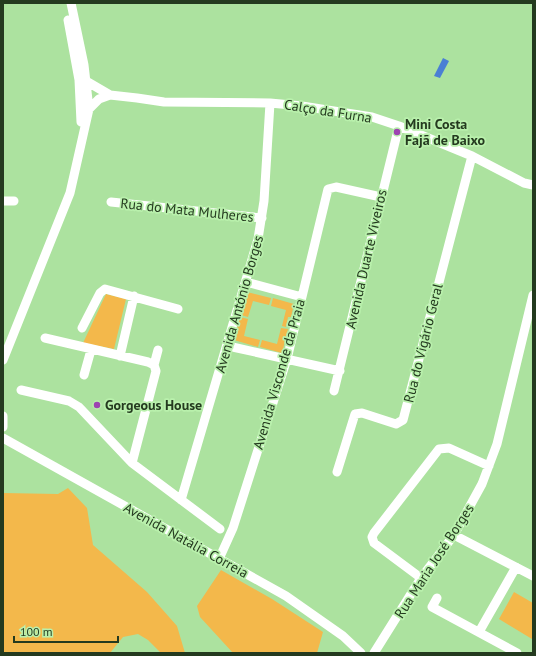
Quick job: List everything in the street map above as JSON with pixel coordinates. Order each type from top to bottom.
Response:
[{"type":"street","points":[[3,360],[70,193],[89,109],[65,3]]},
{"type":"street","points":[[3,344],[65,193],[82,117],[83,81],[70,3]]},
{"type":"street","name":"Calço da Furna","points":[[83,81],[110,95],[164,102],[270,103],[372,117],[399,126],[472,156],[524,183],[533,185]]},
{"type":"street","points":[[89,109],[99,99],[110,95]]},
{"type":"street","name":"Avenida António Borges","points":[[182,500],[228,346],[262,218],[270,103]]},
{"type":"street","name":"Avenida Duarte Viveiros","points":[[334,391],[399,126]]},
{"type":"street","name":"Rua do Vigário Geral","points":[[337,472],[354,414],[362,413],[396,424],[403,420],[472,156]]},
{"type":"street","name":"Avenida Visconde da Praia","points":[[219,559],[233,528],[287,359],[327,193],[331,187],[381,197]]},
{"type":"street","points":[[3,201],[14,201]]},
{"type":"street","name":"Rua do Mata Mulheres","points":[[111,202],[262,218]]},
{"type":"street","points":[[246,282],[302,297]]},
{"type":"street","points":[[82,328],[102,290],[110,290],[134,296],[178,309]]},
{"type":"street","name":"Rua Maria José Borges","points":[[374,653],[421,578],[454,535],[473,501],[489,466],[497,444],[533,295]]},
{"type":"street","points":[[120,356],[134,296]]},
{"type":"street","points":[[45,338],[91,350],[148,362],[154,365]]},
{"type":"street","points":[[228,346],[340,371]]},
{"type":"street","points":[[84,375],[91,350]]},
{"type":"street","points":[[132,463],[156,371],[154,365],[158,350]]},
{"type":"street","points":[[21,390],[69,401],[79,407],[132,463],[220,529]]},
{"type":"street","points":[[3,416],[3,427]]},
{"type":"street","name":"Avenida Natália Correia","points":[[3,438],[286,596],[343,636],[361,653]]},
{"type":"street","points":[[421,578],[374,543],[372,537],[374,533],[438,450],[449,448],[489,466]]},
{"type":"street","points":[[454,535],[533,576]]},
{"type":"street","points":[[479,632],[516,567]]},
{"type":"street","points":[[437,598],[432,607],[517,653]]},
{"type":"shaded area","points":[[247,292],[271,298],[269,305],[253,301],[248,317],[241,315]]},
{"type":"shaded area","points":[[106,294],[126,299],[114,349],[83,343]]},
{"type":"shaded area","points":[[273,298],[294,304],[291,317],[288,317],[286,327],[282,326],[286,310],[271,306]]},
{"type":"shaded area","points":[[240,317],[248,319],[244,336],[260,340],[258,347],[234,340]]},
{"type":"shaded area","points":[[281,328],[288,329],[282,353],[260,347],[262,340],[277,344]]},
{"type":"shaded area","points":[[68,488],[87,508],[93,545],[147,592],[177,626],[185,653],[161,653],[148,640],[138,634],[123,637],[110,653],[3,653],[3,493],[58,494]]},
{"type":"shaded area","points":[[221,570],[272,599],[323,632],[317,653],[233,653],[200,617],[197,606]]},
{"type":"shaded area","points":[[514,592],[533,603],[532,639],[499,619]]},
{"type":"water","points":[[443,58],[449,61],[440,78],[434,76]]},
{"type":"place","name":"Mini Costa Fajã de Baixo","points":[[397,132]]},
{"type":"place","name":"Gorgeous House","points":[[97,405]]}]
